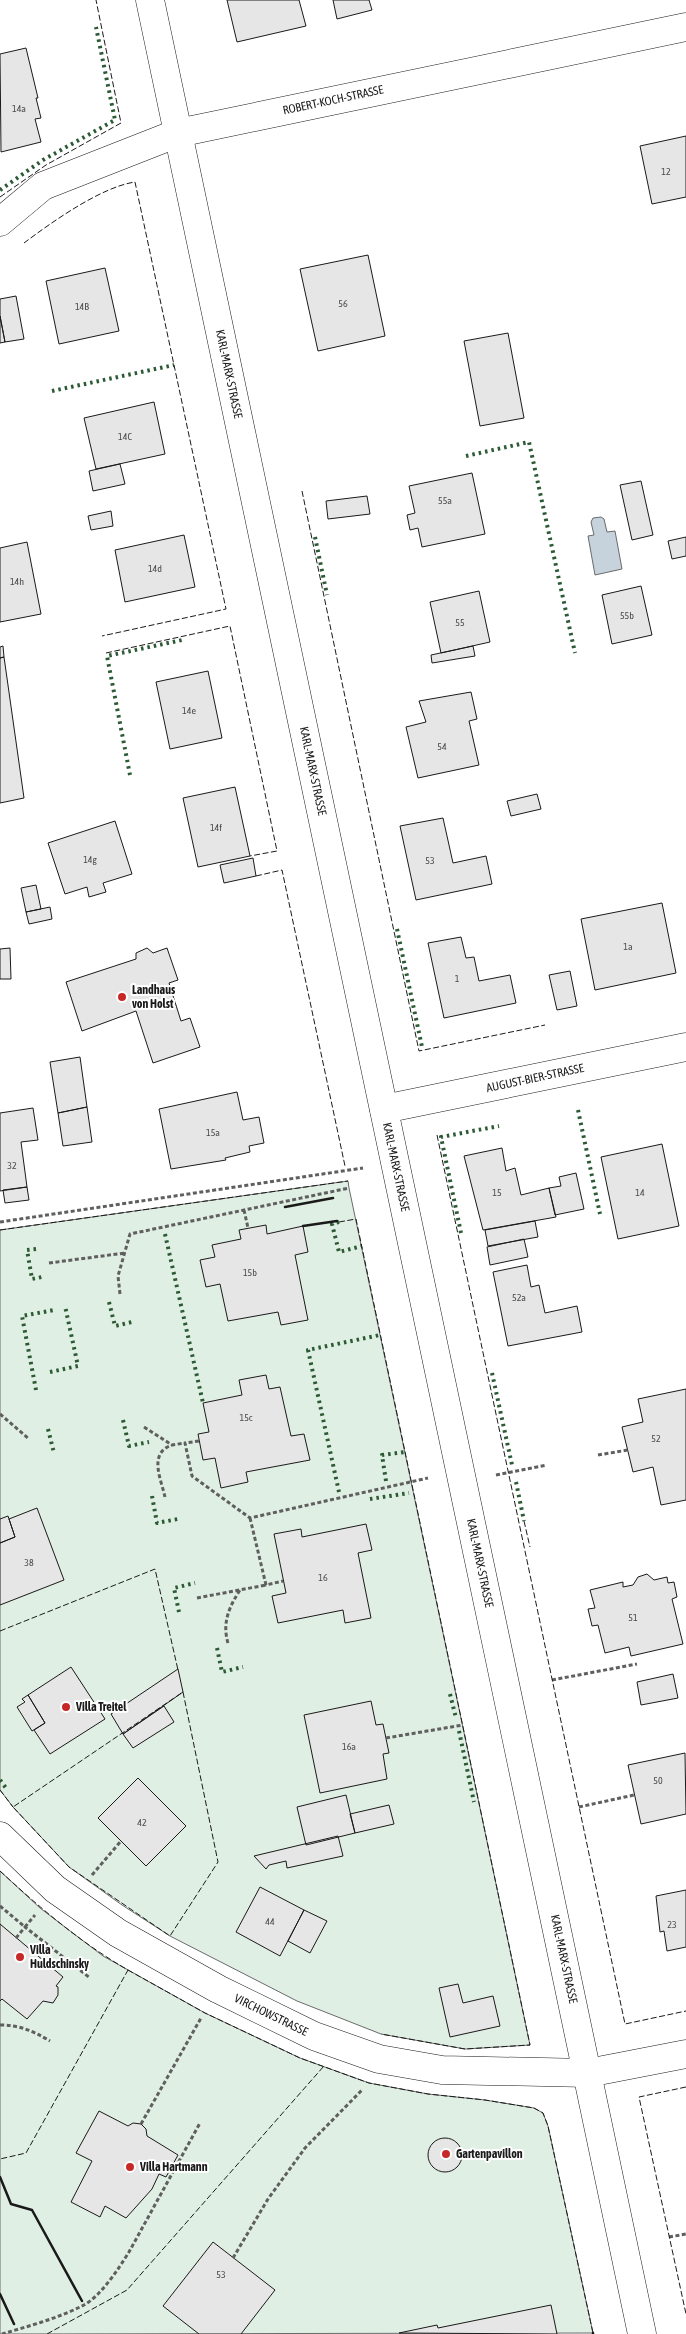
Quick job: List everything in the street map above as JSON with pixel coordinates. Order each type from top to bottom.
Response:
[{"type":"street","name":"KARL-MARX-STRASSE","points":[[150,0],[642,2334]]},
{"type":"street","name":"ROBERT-KOCH-STRASSE","points":[[0,222],[43,186],[178,133],[686,27]]},
{"type":"street","name":"AUGUST-BIER-STRASSE","points":[[384,1109],[686,1047]]},
{"type":"street","name":"VIRCHOWSTRASSE","points":[[0,1836],[55,1889],[118,1933],[218,1989],[314,2036],[378,2060],[442,2070],[588,2073],[686,2054]]},
{"type":"path","points":[[0,1222],[396,1163]]},
{"type":"path","points":[[120,1294],[118,1276],[130,1234],[349,1188]]},
{"type":"path","points":[[244,1210],[248,1228]]},
{"type":"path","points":[[49,1263],[125,1253]]},
{"type":"path","points":[[0,1414],[30,1439]]},
{"type":"path","points":[[144,1427],[172,1445]]},
{"type":"path","points":[[165,1497],[157,1462],[158,1454],[164,1448],[172,1445],[199,1441]]},
{"type":"path","points":[[185,1443],[192,1476],[250,1518],[266,1585]]},
{"type":"path","points":[[598,1455],[628,1450]]},
{"type":"path","points":[[508,1473],[547,1465]]},
{"type":"path","points":[[250,1518],[411,1482]]},
{"type":"path","points":[[196,1598],[283,1581]]},
{"type":"path","points":[[228,1643],[224,1630],[227,1616],[231,1603],[240,1590]]},
{"type":"path","points":[[552,1680],[637,1664]]},
{"type":"path","points":[[386,1738],[463,1725]]},
{"type":"path","points":[[579,1807],[634,1794]]},
{"type":"path","points":[[88,1880],[121,1841]]},
{"type":"path","points":[[0,1906],[90,1978]]},
{"type":"path","points":[[16,1938],[40,1908]]},
{"type":"path","points":[[141,2124],[205,2013]]},
{"type":"path","points":[[0,2025],[15,2025],[28,2028],[50,2041]]},
{"type":"path","points":[[233,2258],[268,2199],[305,2148],[369,2083]]},
{"type":"path","points":[[2,2334],[85,2305],[92,2298],[118,2270],[130,2252],[200,2124]]},
{"type":"path","points":[[669,2236],[686,2234]]},
{"type":"green space","points":[[348,1181],[530,2045],[465,2049],[381,2034],[297,2001],[170,1936],[122,1905],[69,1867],[13,1807],[0,1790],[0,1230]]},
{"type":"green space","points":[[0,1871],[40,1908],[103,1956],[205,2013],[300,2058],[369,2083],[428,2094],[485,2100],[534,2108],[543,2113],[548,2126],[593,2333],[0,2334]]},
{"type":"shaded area","points":[[601,517],[604,519],[607,532],[615,531],[622,569],[595,575],[588,536],[594,535],[591,522],[593,518]]},
{"type":"building","points":[[227,0],[299,0],[306,26],[237,42]]},
{"type":"building","points":[[333,0],[369,0],[372,10],[337,19]]},
{"type":"building","points":[[26,48],[38,98],[36,98],[41,118],[35,119],[41,142],[1,152],[0,54]]},
{"type":"building","points":[[686,136],[686,197],[652,204],[640,146]]},
{"type":"building","points":[[368,255],[385,336],[318,351],[300,269]]},
{"type":"building","points":[[105,268],[119,331],[59,344],[46,281]]},
{"type":"building","points":[[16,296],[24,339],[5,342],[0,316],[0,299]]},
{"type":"building","points":[[0,316],[5,342],[0,343]]},
{"type":"building","points":[[508,333],[524,418],[480,426],[464,341]]},
{"type":"building","points":[[154,402],[165,454],[96,469],[84,418]]},
{"type":"building","points":[[120,464],[125,484],[93,491],[89,471]]},
{"type":"building","points":[[472,473],[485,534],[422,547],[418,528],[410,530],[407,515],[415,513],[409,486]]},
{"type":"building","points":[[641,481],[653,535],[632,540],[620,485]]},
{"type":"building","points":[[367,496],[370,514],[328,519],[326,501]]},
{"type":"building","points":[[111,511],[113,526],[91,530],[88,516]]},
{"type":"building","points":[[184,535],[195,587],[125,602],[115,550]]},
{"type":"building","points":[[686,537],[686,556],[672,559],[668,541]]},
{"type":"building","points":[[27,542],[41,614],[0,622],[0,548]]},
{"type":"building","points":[[641,586],[652,635],[612,644],[602,595]]},
{"type":"building","points":[[479,591],[490,642],[441,653],[430,602]]},
{"type":"building","points":[[3,646],[4,657],[0,658],[0,647]]},
{"type":"building","points":[[473,646],[475,656],[432,663],[431,655]]},
{"type":"building","points":[[4,657],[24,798],[0,803],[0,658]]},
{"type":"building","points":[[208,671],[222,738],[170,749],[156,682]]},
{"type":"building","points":[[471,692],[477,719],[469,721],[479,765],[418,778],[406,727],[426,722],[419,701]]},
{"type":"building","points":[[235,787],[250,856],[198,867],[183,798]]},
{"type":"building","points":[[537,794],[541,809],[511,816],[507,801]]},
{"type":"building","points":[[443,818],[453,863],[486,856],[492,884],[416,900],[400,826]]},
{"type":"building","points":[[115,821],[132,874],[103,883],[106,892],[89,897],[87,887],[65,894],[48,843]]},
{"type":"building","points":[[253,858],[256,876],[224,883],[220,865]]},
{"type":"building","points":[[36,885],[41,909],[26,912],[21,888]]},
{"type":"building","points":[[662,903],[676,973],[595,990],[581,919]]},
{"type":"building","points":[[50,907],[52,919],[29,924],[26,912]]},
{"type":"building","points":[[461,937],[466,958],[474,957],[479,981],[510,975],[516,1003],[444,1018],[428,943]]},
{"type":"building","points":[[10,948],[11,979],[0,979],[0,949]]},
{"type":"building","name":"Landhaus von Holst","points":[[147,948],[153,953],[167,948],[178,980],[169,983],[181,1021],[190,1018],[200,1047],[153,1063],[136,1011],[82,1031],[66,982],[136,959],[136,953]]},
{"type":"building","points":[[570,971],[577,1006],[557,1010],[549,975]]},
{"type":"building","points":[[80,1057],[87,1107],[58,1113],[50,1062]]},
{"type":"building","points":[[237,1092],[243,1120],[259,1117],[264,1143],[249,1146],[250,1152],[225,1158],[226,1160],[171,1169],[159,1109]]},
{"type":"building","points":[[87,1107],[92,1142],[63,1146],[58,1113]]},
{"type":"building","points":[[33,1108],[38,1140],[21,1142],[27,1187],[0,1191],[0,1113]]},
{"type":"building","points":[[662,1144],[679,1226],[618,1239],[601,1157]]},
{"type":"building","points":[[502,1148],[506,1171],[515,1168],[521,1195],[549,1188],[556,1217],[483,1230],[464,1156]]},
{"type":"building","points":[[576,1173],[584,1209],[555,1215],[549,1188],[561,1186],[559,1177]]},
{"type":"building","points":[[27,1187],[29,1200],[5,1203],[3,1190]]},
{"type":"building","points":[[535,1221],[538,1237],[488,1246],[485,1230]]},
{"type":"building","points":[[266,1225],[267,1234],[303,1226],[308,1252],[295,1255],[308,1320],[281,1325],[278,1312],[228,1321],[220,1284],[206,1287],[200,1260],[215,1257],[212,1245],[241,1239],[239,1230]]},
{"type":"building","points":[[524,1239],[528,1257],[490,1265],[487,1247]]},
{"type":"building","points":[[527,1265],[531,1287],[539,1285],[545,1313],[577,1306],[582,1332],[508,1346],[493,1272]]},
{"type":"building","points":[[266,1375],[269,1389],[280,1387],[291,1436],[304,1434],[310,1460],[246,1472],[248,1482],[221,1488],[215,1458],[203,1460],[198,1434],[209,1432],[203,1403],[242,1395],[239,1380]]},
{"type":"building","points":[[686,1389],[686,1500],[661,1505],[653,1467],[633,1472],[622,1427],[643,1422],[638,1399]]},
{"type":"building","points":[[37,1508],[64,1580],[0,1605],[0,1543],[15,1537],[9,1519]]},
{"type":"building","points":[[8,1516],[15,1537],[0,1543],[0,1519]]},
{"type":"building","points":[[366,1524],[372,1550],[358,1553],[371,1618],[345,1623],[343,1610],[278,1623],[272,1596],[286,1593],[274,1534],[301,1529],[302,1537]]},
{"type":"building","points":[[647,1574],[654,1580],[667,1577],[668,1583],[674,1582],[677,1597],[672,1599],[683,1644],[631,1656],[629,1647],[605,1653],[598,1625],[592,1626],[588,1609],[595,1608],[590,1590],[623,1582],[623,1587],[633,1585],[638,1577]]},
{"type":"building","name":"Villa Treitel","points":[[71,1667],[105,1719],[50,1754],[34,1730],[45,1723],[28,1695]]},
{"type":"building","points":[[178,1669],[183,1692],[123,1734],[111,1714]]},
{"type":"building","points":[[673,1674],[678,1698],[641,1705],[637,1682]]},
{"type":"building","points":[[28,1695],[45,1723],[32,1731],[17,1707],[25,1702],[22,1699]]},
{"type":"building","points":[[371,1701],[376,1725],[383,1724],[389,1753],[383,1754],[387,1779],[320,1793],[304,1715]]},
{"type":"building","points":[[164,1706],[174,1722],[133,1748],[123,1734]]},
{"type":"building","points":[[685,1753],[686,1814],[641,1824],[628,1765]]},
{"type":"building","points":[[138,1778],[186,1826],[146,1866],[98,1818]]},
{"type":"building","points":[[346,1795],[355,1833],[306,1845],[297,1807]]},
{"type":"building","points":[[389,1805],[394,1824],[355,1833],[350,1814]]},
{"type":"building","points":[[338,1836],[343,1856],[287,1868],[286,1861],[269,1865],[266,1869],[254,1856]]},
{"type":"building","points":[[260,1887],[304,1910],[280,1956],[236,1932]]},
{"type":"building","points":[[686,1890],[686,1947],[667,1951],[664,1931],[660,1932],[656,1896]]},
{"type":"building","points":[[304,1910],[327,1921],[310,1953],[288,1941]]},
{"type":"building","name":"Villa Huldschinsky","points":[[0,1924],[63,1977],[56,1986],[58,1987],[58,1995],[53,2003],[43,2001],[27,2019],[2,1999],[0,2001]]},
{"type":"building","points":[[458,1984],[463,2003],[493,1996],[500,2026],[450,2037],[439,1988]]},
{"type":"building","name":"Villa Hartmann","points":[[99,2111],[128,2126],[133,2123],[141,2124],[146,2129],[147,2136],[178,2155],[166,2177],[159,2174],[152,2189],[126,2218],[105,2206],[100,2217],[71,2202],[92,2161],[76,2153]]},
{"type":"building","name":"Gartenpavillon","points":[[445,2138],[457,2143],[462,2155],[457,2167],[445,2172],[433,2167],[428,2155],[433,2143]]},
{"type":"building","points":[[213,2242],[275,2290],[241,2334],[199,2334],[163,2306]]},
{"type":"building","points":[[551,2305],[557,2334],[399,2333],[437,2325],[438,2328]]},
{"type":"hedge","points":[[0,190],[43,160],[115,120],[96,27]]},
{"type":"hedge","points":[[52,391],[174,365]]},
{"type":"hedge","points":[[466,456],[529,442],[575,653]]},
{"type":"hedge","points":[[315,537],[327,595]]},
{"type":"hedge","points":[[130,775],[107,656],[182,640]]},
{"type":"hedge","points":[[397,929],[422,1047]]},
{"type":"hedge","points":[[578,1110],[600,1214]]},
{"type":"hedge","points":[[461,1233],[441,1137],[499,1126]]},
{"type":"hedge","points":[[339,1222],[332,1224],[339,1252],[362,1246]]},
{"type":"hedge","points":[[165,1234],[203,1403]]},
{"type":"hedge","points":[[36,1249],[27,1250],[32,1279],[42,1277]]},
{"type":"hedge","points":[[109,1302],[115,1326],[132,1322]]},
{"type":"hedge","points":[[50,1372],[78,1366],[65,1306]]},
{"type":"hedge","points":[[36,1390],[22,1316],[54,1310]]},
{"type":"hedge","points":[[339,1492],[308,1350],[380,1335]]},
{"type":"hedge","points":[[492,1373],[512,1465]]},
{"type":"hedge","points":[[123,1420],[129,1446],[149,1442]]},
{"type":"hedge","points":[[48,1429],[54,1453]]},
{"type":"hedge","points":[[386,1481],[382,1455],[405,1452]]},
{"type":"hedge","points":[[516,1482],[524,1521]]},
{"type":"hedge","points":[[370,1499],[409,1493]]},
{"type":"hedge","points":[[152,1496],[157,1523],[178,1519]]},
{"type":"hedge","points":[[179,1612],[174,1588],[195,1583]]},
{"type":"hedge","points":[[217,1648],[222,1672],[243,1667]]},
{"type":"hedge","points":[[450,1694],[456,1718]]},
{"type":"hedge","points":[[459,1731],[474,1802]]},
{"type":"hedge","points":[[0,1780],[6,1788]]},
{"type":"fence","points":[[0,197],[46,165],[121,123],[96,0]]},
{"type":"fence","points":[[24,243],[77,206],[107,191],[135,182],[226,609],[102,636]]},
{"type":"fence","points":[[302,491],[419,1051],[545,1025]]},
{"type":"fence","points":[[106,653],[230,626],[277,851],[250,856]]},
{"type":"fence","points":[[256,876],[282,870],[345,1166]]},
{"type":"fence","points":[[437,1135],[625,2024],[686,2011]]},
{"type":"fence","points":[[0,1230],[348,1181]]},
{"type":"fence","points":[[339,1222],[356,1219],[530,2045],[465,2049],[381,2034]]},
{"type":"fence","points":[[524,1521],[530,1547]]},
{"type":"fence","points":[[0,1631],[155,1569],[178,1670]]},
{"type":"fence","points":[[183,1692],[218,1862],[170,1936],[69,1867],[13,1807],[183,1692]]},
{"type":"fence","points":[[0,1790],[13,1807]]},
{"type":"fence","points":[[0,1871],[61,1924],[128,1970],[26,2153],[0,2159]]},
{"type":"fence","points":[[128,1970],[205,2013],[300,2058],[369,2083],[428,2094],[485,2100],[534,2108],[543,2113],[548,2126],[593,2333]]},
{"type":"fence","points":[[47,2334],[127,2290],[324,2066]]},
{"type":"fence","points":[[686,2087],[639,2097],[686,2314]]},
{"type":"wall","points":[[285,1207],[333,1198]]},
{"type":"wall","points":[[303,1226],[337,1221]]},
{"type":"wall","points":[[0,2177],[11,2204],[32,2210],[82,2301]]},
{"type":"wall","points":[[0,2294],[14,2324]]},
{"type":"place","name":"Landhaus von Holst","points":[[122,997]]},
{"type":"place","name":"Villa Treitel","points":[[66,1707]]},
{"type":"place","name":"Villa Huldschinsky","points":[[20,1957]]},
{"type":"place","name":"Gartenpavillon","points":[[446,2154]]},
{"type":"place","name":"Villa Hartmann","points":[[130,2167]]}]
